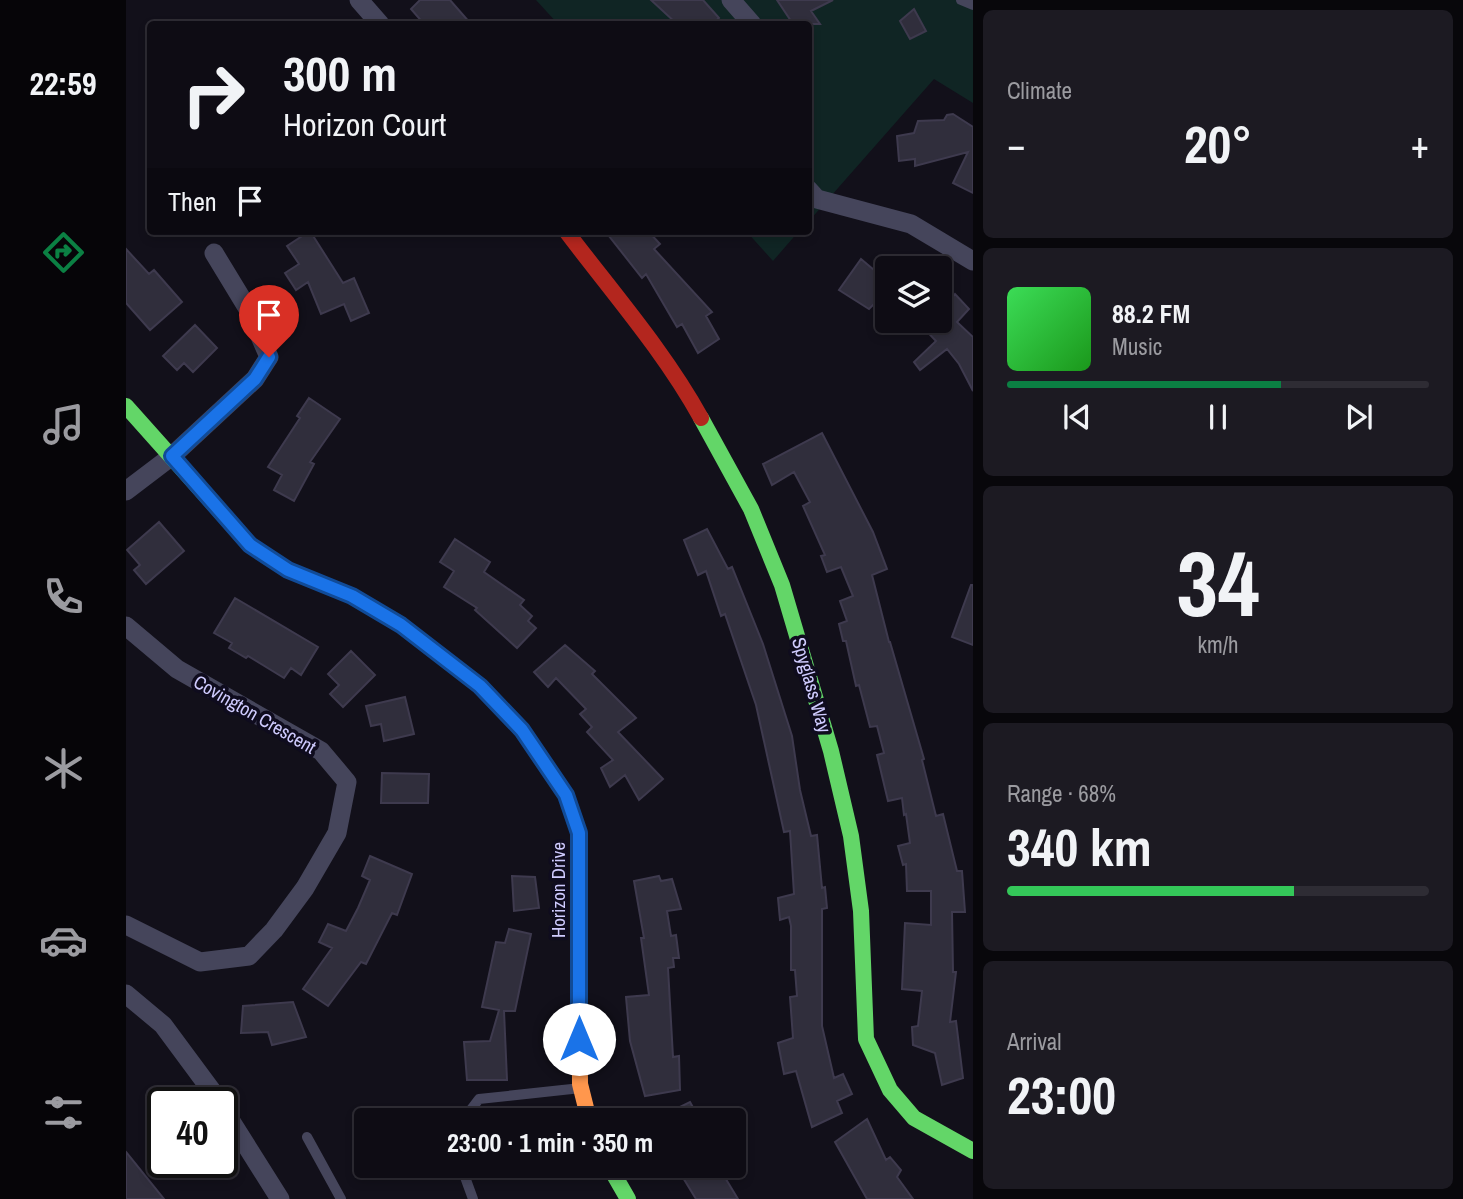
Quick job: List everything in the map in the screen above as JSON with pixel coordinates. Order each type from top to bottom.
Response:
[{"type":"street","points":[[359,0],[377,21]]},
{"type":"street","points":[[731,0],[749,21]]},
{"type":"street","points":[[812,193],[817,199],[911,225],[973,261]]},
{"type":"street","name":"Spyglass Way","points":[[569,235],[691,400],[751,509],[782,585],[802,648],[851,836],[861,911],[866,1039],[890,1090],[915,1118],[973,1151]]},
{"type":"street","points":[[126,491],[172,456],[255,379],[269,357],[248,309],[214,253]]},
{"type":"street","name":"Horizon Drive","points":[[126,406],[250,545],[288,570],[352,596],[401,625],[480,686],[522,730],[566,795],[579,833],[581,1088],[586,1108]]},
{"type":"street","name":"Covington Crescent","points":[[126,626],[177,670],[321,751],[347,782],[337,833],[306,888],[250,956],[200,962],[126,925]]},
{"type":"street","points":[[126,994],[163,1025],[208,1087]]},
{"type":"street","points":[[238,1133],[279,1199]]},
{"type":"street","points":[[616,1178],[628,1199]]},
{"type":"lane","points":[[961,0],[973,5]]},
{"type":"lane","points":[[473,1108],[480,1099],[581,1088]]},
{"type":"lane","points":[[307,1137],[341,1199]]},
{"type":"lane","points":[[465,1178],[473,1199]]},
{"type":"green space","points":[[536,0],[973,0],[973,103],[934,79],[812,218],[812,21],[555,21]]},
{"type":"green space","points":[[750,235],[796,235],[773,261]]},
{"type":"building","points":[[420,0],[450,0],[468,21],[421,21],[411,9]]},
{"type":"building","points":[[651,0],[703,0],[719,18],[716,21],[674,21]]},
{"type":"building","points":[[777,0],[833,0],[811,11],[820,24],[812,24],[812,21],[791,21]]},
{"type":"building","points":[[914,9],[926,31],[910,39],[900,21]]},
{"type":"building","points":[[953,114],[973,127],[973,193],[953,183],[968,152],[915,166],[915,159],[899,161],[897,136],[914,133],[918,121],[944,120],[947,115]]},
{"type":"building","points":[[304,235],[313,235],[343,283],[354,278],[369,313],[351,321],[344,304],[321,314],[308,282],[296,290],[285,273],[299,264],[287,246]]},
{"type":"building","points":[[608,235],[652,235],[660,244],[654,249],[712,312],[706,316],[719,339],[698,353],[682,324],[677,327],[646,274],[642,278]]},
{"type":"building","points":[[126,249],[149,274],[154,270],[182,302],[150,330],[126,303]]},
{"type":"building","points":[[861,259],[875,271],[875,303],[869,309],[839,290]]},
{"type":"building","points":[[955,294],[969,309],[957,322],[973,337],[973,391],[959,364],[947,349],[920,370],[914,362],[936,341],[928,333],[952,333],[952,298]]},
{"type":"building","points":[[195,325],[217,348],[193,372],[184,363],[177,370],[163,356]]},
{"type":"building","points":[[309,398],[340,419],[310,462],[314,464],[294,501],[274,490],[282,475],[268,467],[300,418],[297,416]]},
{"type":"building","points":[[822,433],[873,532],[887,569],[872,575],[924,759],[922,760],[936,816],[943,814],[957,871],[962,871],[965,912],[952,912],[953,972],[956,972],[950,1022],[956,1021],[963,1078],[942,1085],[935,1053],[913,1045],[912,1027],[918,1026],[922,991],[902,989],[905,923],[931,925],[931,891],[907,891],[906,864],[903,865],[898,846],[910,843],[902,798],[888,801],[877,755],[884,753],[877,726],[870,727],[839,624],[847,621],[840,601],[853,596],[841,567],[827,572],[821,556],[825,555],[803,506],[810,502],[794,472],[772,485],[763,464]]},
{"type":"building","points":[[159,522],[184,551],[146,584],[134,570],[140,565],[127,550]]},
{"type":"building","points":[[707,529],[728,569],[732,567],[763,644],[792,736],[800,790],[811,836],[817,835],[822,888],[825,887],[827,908],[822,909],[822,1026],[834,1078],[843,1074],[852,1094],[837,1101],[842,1113],[812,1127],[796,1071],[784,1074],[778,1043],[793,1038],[790,997],[797,996],[795,970],[791,970],[791,926],[789,917],[780,920],[778,898],[794,894],[790,831],[784,832],[756,705],[725,614],[721,616],[706,571],[698,575],[684,540]]},
{"type":"building","points":[[455,539],[490,562],[484,572],[524,600],[520,605],[532,616],[528,621],[536,628],[517,648],[475,610],[477,608],[444,587],[454,571],[440,562]]},
{"type":"building","points":[[973,585],[973,645],[952,637]]},
{"type":"building","points":[[235,598],[318,647],[301,675],[291,668],[284,678],[229,648],[232,643],[214,633]]},
{"type":"building","points":[[565,645],[595,671],[592,674],[636,718],[618,732],[663,779],[639,800],[625,775],[610,787],[601,768],[613,760],[587,732],[592,727],[580,714],[586,709],[556,678],[548,687],[534,672]]},
{"type":"building","points":[[351,651],[375,675],[343,707],[330,694],[339,685],[328,674]]},
{"type":"building","points":[[405,697],[414,734],[384,741],[381,724],[371,726],[366,706]]},
{"type":"building","points":[[382,773],[429,774],[428,803],[381,803]]},
{"type":"building","points":[[370,856],[412,874],[397,915],[392,913],[366,964],[361,962],[328,1006],[303,989],[332,948],[319,942],[328,924],[346,931],[358,908],[370,880],[362,876]]},
{"type":"building","points":[[512,876],[535,877],[539,908],[514,911]]},
{"type":"building","points":[[659,876],[661,881],[672,879],[681,909],[667,911],[671,936],[676,935],[679,958],[673,958],[674,967],[668,968],[673,1057],[679,1056],[680,1090],[645,1096],[630,1041],[626,997],[649,995],[641,938],[644,938],[634,881]]},
{"type":"building","points":[[509,929],[531,934],[515,1011],[504,1011],[507,1080],[467,1080],[464,1042],[490,1041],[499,1010],[482,1007],[496,942],[505,943]]},
{"type":"building","points":[[293,1002],[306,1037],[272,1045],[268,1032],[241,1033],[243,1006]]},
{"type":"building","points":[[690,1102],[693,1108],[678,1108]]},
{"type":"building","points":[[867,1119],[886,1160],[890,1157],[901,1170],[897,1177],[913,1199],[867,1199],[835,1142]]},
{"type":"building","points":[[126,1152],[164,1199],[126,1199]]},
{"type":"building","points":[[683,1178],[725,1178],[738,1199],[696,1199]]},
{"type":"traffic: fast","points":[[126,406],[250,545],[288,570],[352,596],[401,625],[480,686],[522,730],[566,795],[579,833],[579,867]]},
{"type":"traffic: fast","points":[[701,418],[751,509],[782,585],[831,751],[851,836],[861,911],[866,1039],[890,1090],[914,1118],[973,1151]]},
{"type":"traffic: fast","points":[[616,1178],[628,1199]]},
{"type":"traffic: slow","points":[[579,867],[580,1084],[586,1108]]},
{"type":"traffic: jam","points":[[569,235],[654,345],[701,418]]},
{"type":"route","points":[[269,357],[255,379],[172,456],[250,545],[288,570],[352,596],[401,625],[480,686],[522,730],[566,795],[579,833],[579,1039]]}]
